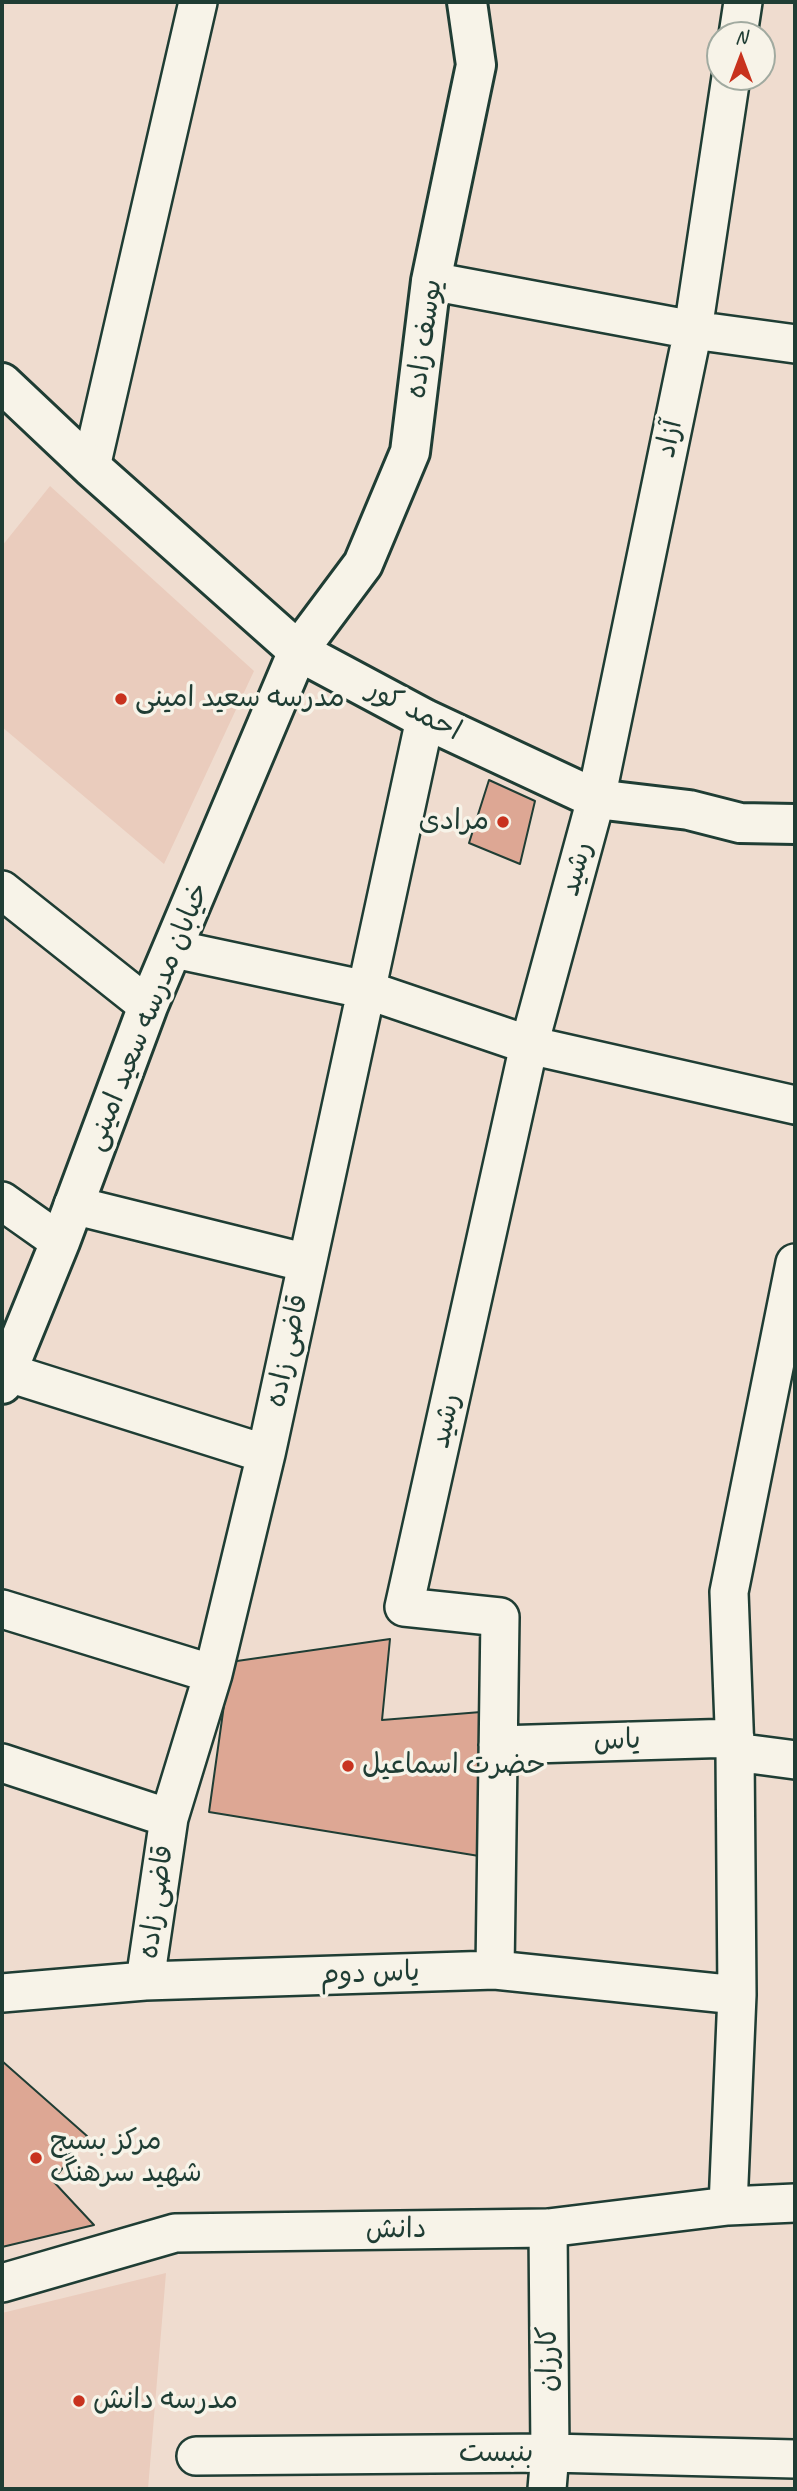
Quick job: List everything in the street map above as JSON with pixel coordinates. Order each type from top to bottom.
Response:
[{"type":"street","points":[[91,467],[198,2]]},
{"type":"street","name":"یوسف زاده","points":[[298,651],[363,564],[410,452],[431,281],[476,65],[467,2]]},
{"type":"street","points":[[740,21],[743,2]]},
{"type":"street","name":"آزاد","points":[[596,799],[693,330],[729,91]]},
{"type":"street","points":[[431,281],[693,330],[795,344]]},
{"type":"street","name":"احمد کور","points":[[2,383],[91,467],[298,651],[425,719],[596,799],[689,810],[740,823],[795,824]]},
{"type":"street","name":"خیابان مدرسه سعید امینی","points":[[4,1378],[60,1242],[148,1006],[298,651]]},
{"type":"street","name":"قاضی زاده","points":[[145,1981],[169,1818],[213,1674],[266,1454],[425,719]]},
{"type":"street","name":"رشید","points":[[495,1970],[500,1618],[404,1607],[529,1045],[596,799]]},
{"type":"street","points":[[2,890],[148,1006]]},
{"type":"street","points":[[174,949],[367,990],[529,1045],[795,1105]]},
{"type":"street","points":[[2,1201],[60,1242]]},
{"type":"street","points":[[73,1205],[307,1263]]},
{"type":"street","points":[[728,2206],[737,1995],[735,1745],[729,1592],[795,1263]]},
{"type":"street","points":[[4,1378],[266,1454]]},
{"type":"street","points":[[2,1609],[213,1674]]},
{"type":"street","name":"یاس","points":[[498,1745],[735,1745],[795,1760]]},
{"type":"street","points":[[2,1763],[169,1818]]},
{"type":"street","name":"یاس دوم","points":[[2,1993],[145,1981],[495,1970],[737,1995]]},
{"type":"street","name":"دانش","points":[[2,2283],[175,2233],[548,2228],[728,2206],[795,2203]]},
{"type":"street","name":"کارزان","points":[[547,2489],[550,2453],[548,2228]]},
{"type":"street","name":"بنبست","points":[[196,2456],[550,2453],[795,2459]]},
{"type":"shaded area","name":"مدرسه سعید امینی","points":[[50,486],[254,671],[164,864],[2,727],[2,546]]},
{"type":"shaded area","name":"مدرسه دانش","points":[[166,2273],[148,2489],[2,2489],[2,2313]]},
{"type":"building","name":"مرادی","points":[[489,780],[535,801],[520,864],[469,843]]},
{"type":"building","name":"حضرت اسماعیل","points":[[390,1639],[382,1720],[481,1712],[479,1856],[209,1812],[230,1662]]},
{"type":"building","name":"مرکز بسیج شهید سرهنگ","points":[[2,2061],[87,2136],[53,2181],[94,2225],[2,2247]]},
{"type":"place","name":"مدرسه سعید امینی","points":[[121,699]]},
{"type":"place","name":"مرادی","points":[[503,822]]},
{"type":"place","name":"حضرت اسماعیل","points":[[348,1766]]},
{"type":"place","name":"مرکز بسیج شهید سرهنگ","points":[[36,2158]]},
{"type":"place","name":"مدرسه دانش","points":[[79,2401]]}]
